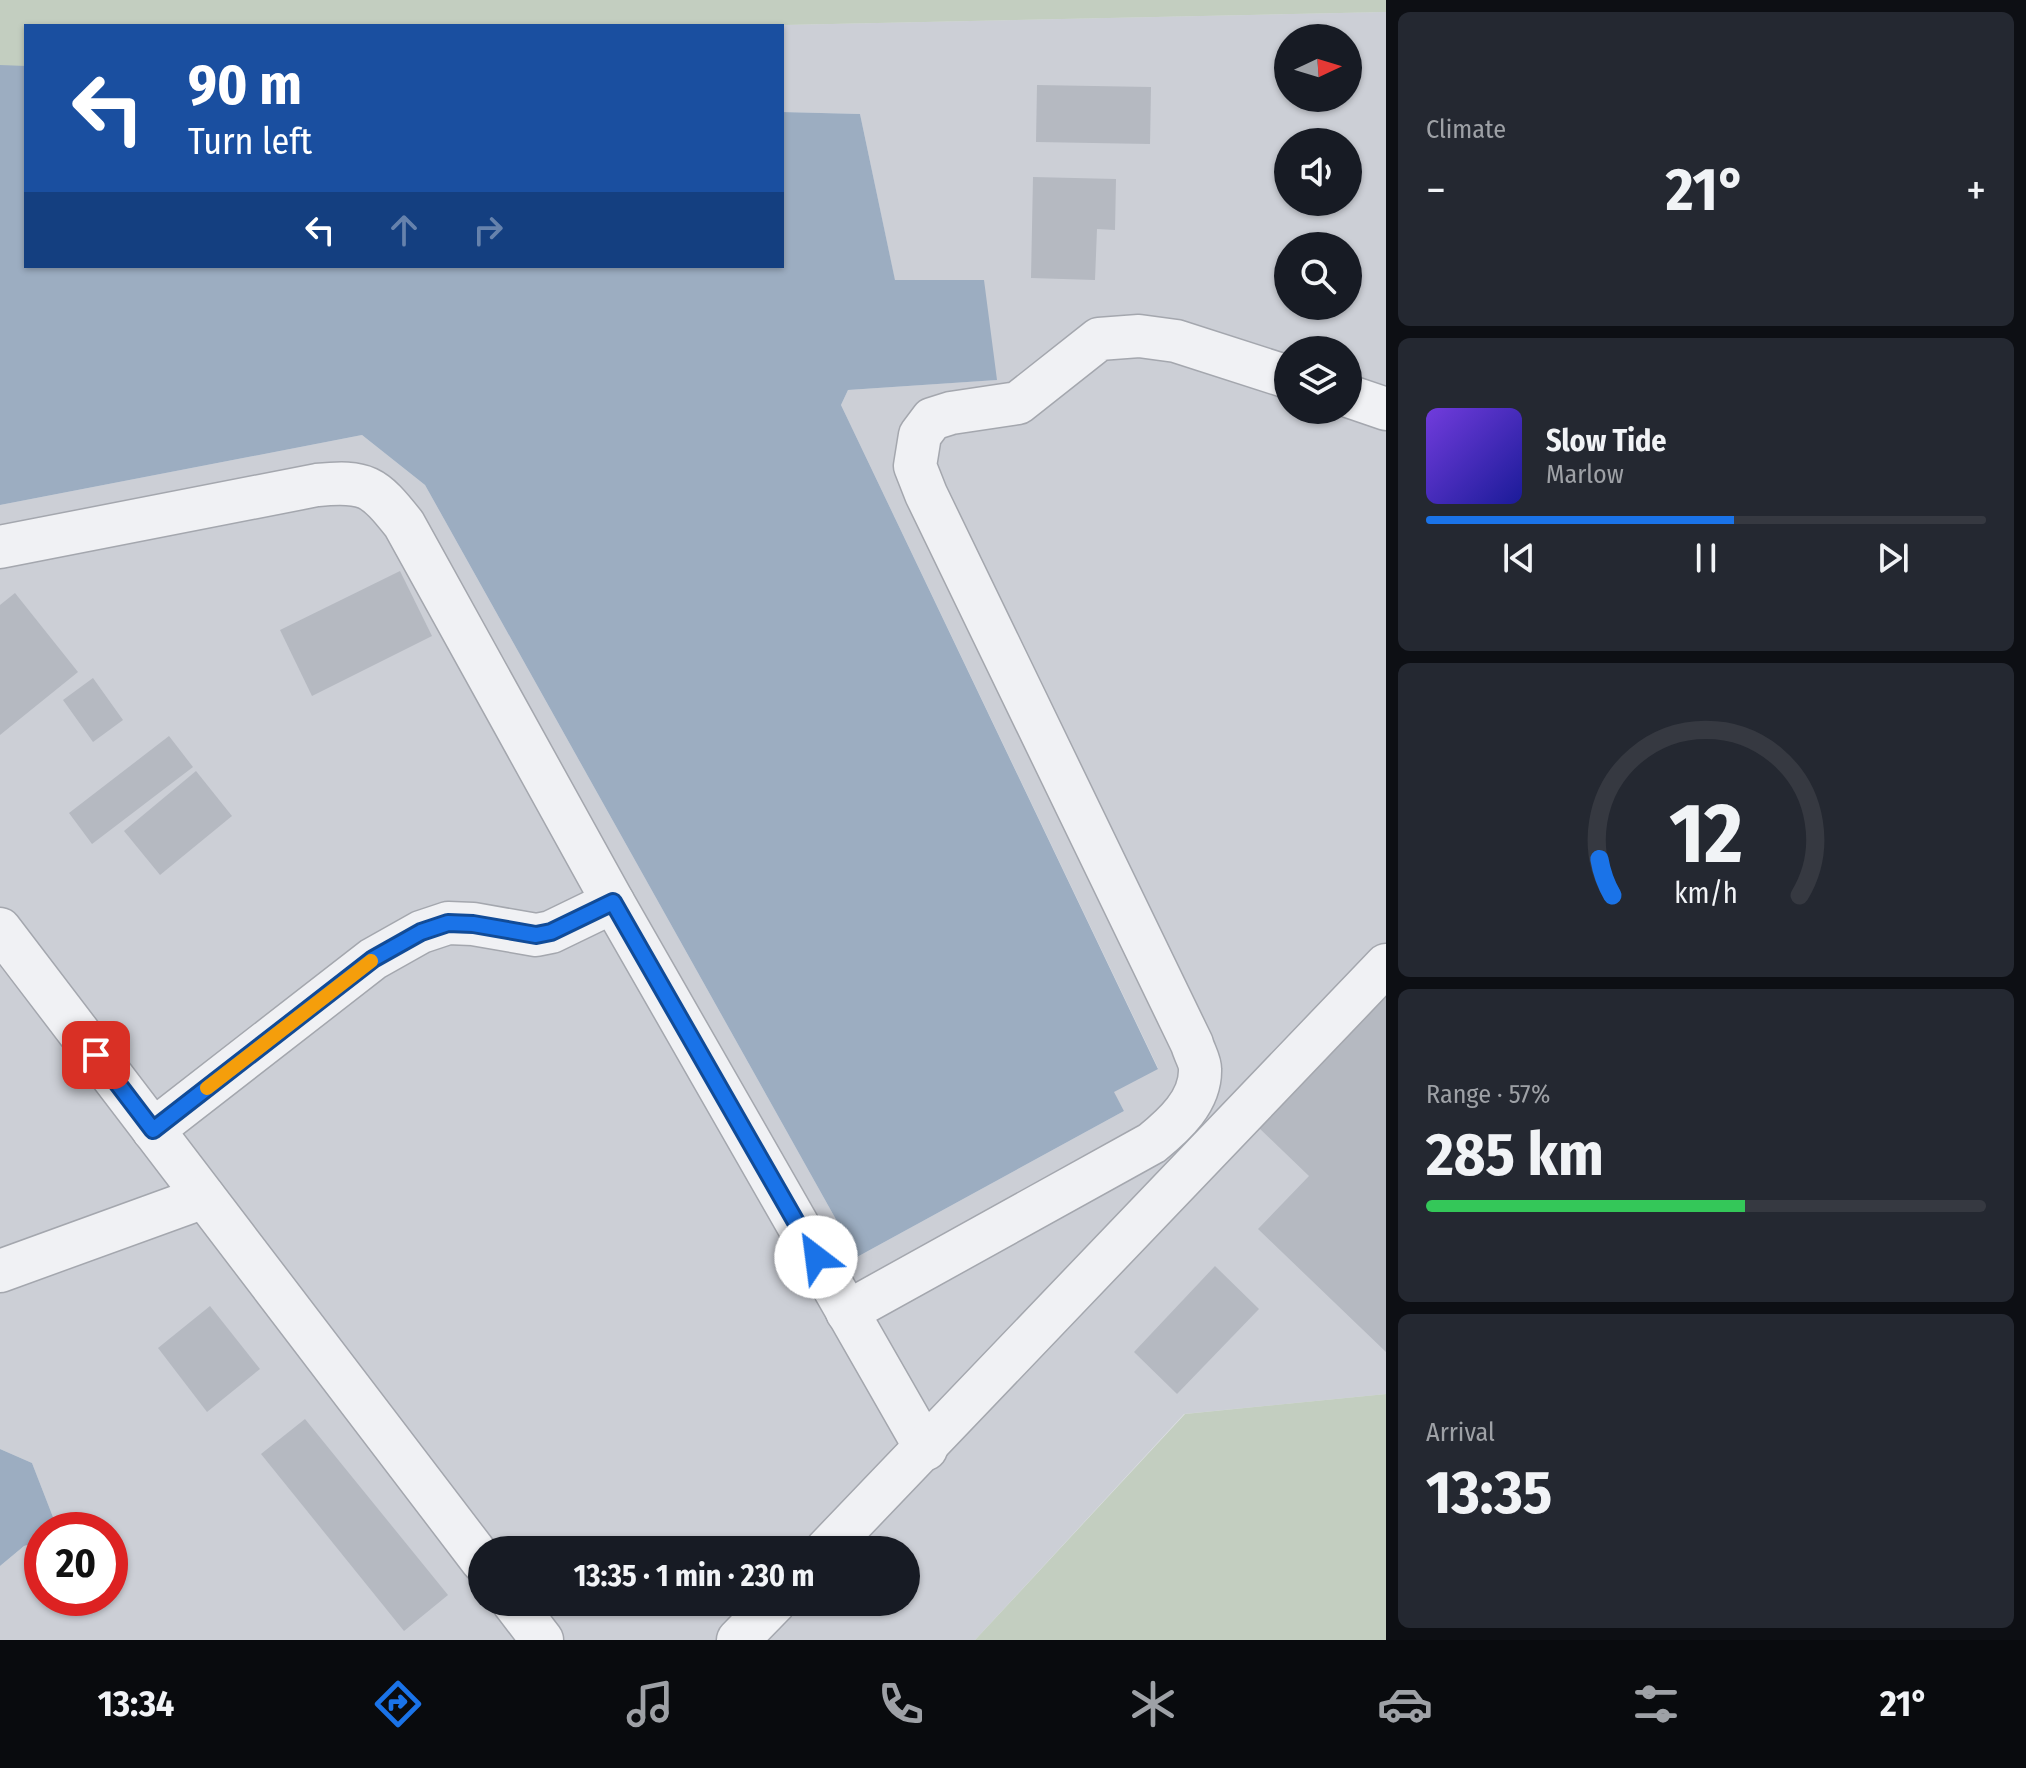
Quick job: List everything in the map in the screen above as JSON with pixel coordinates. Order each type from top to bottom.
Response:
[{"type":"lane","points":[[847,1312],[1152,1143],[1179,1120],[1196,1090],[1200,1068],[1192,1044],[926,494],[915,466],[920,435],[932,419],[951,413],[1018,403],[1099,339],[1139,336],[1176,341],[1274,372]]},
{"type":"lane","points":[[1362,401],[1386,409]]},
{"type":"lane","points":[[0,547],[317,485],[345,482],[364,485],[387,502],[404,524],[613,902],[926,1449]]},
{"type":"lane","points":[[153,1130],[373,959],[421,932],[448,923],[536,935],[551,932],[613,902]]},
{"type":"lane","points":[[0,929],[468,1543]]},
{"type":"lane","points":[[840,1536],[1386,965]]},
{"type":"lane","points":[[0,1271],[204,1197]]},
{"type":"lane","points":[[524,1616],[542,1640]]},
{"type":"lane","points":[[738,1640],[761,1616]]},
{"type":"shaded area","points":[[1386,12],[1386,1394],[1184,1414],[975,1640],[0,1640],[0,1566],[24,1546],[24,1616],[128,1616],[128,1512],[51,1512],[32,1463],[0,1449],[0,505],[362,435],[425,485],[857,1257],[1124,1111],[1113,1092],[1158,1068],[841,405],[848,390],[996,380],[895,281],[860,114],[784,112],[784,25]]},
{"type":"green space","points":[[0,0],[1386,0],[1386,12],[784,25],[24,24],[24,78],[0,81]]},
{"type":"green space","points":[[1386,1394],[1386,1640],[975,1640],[1185,1414]]},
{"type":"water","points":[[0,65],[24,66],[24,268],[784,268],[784,112],[860,114],[895,280],[984,280],[997,380],[848,390],[841,405],[1158,1069],[1114,1092],[1124,1111],[857,1257],[425,485],[362,435],[0,505]]},
{"type":"water","points":[[0,1449],[32,1463],[51,1512],[24,1512],[24,1546],[0,1566]]},
{"type":"building","points":[[1037,85],[1151,87],[1150,144],[1036,142]]},
{"type":"building","points":[[1033,177],[1116,179],[1115,230],[1097,229],[1095,280],[1031,278]]},
{"type":"building","points":[[400,571],[432,636],[312,696],[280,630]]},
{"type":"building","points":[[15,593],[78,672],[0,735],[0,605]]},
{"type":"building","points":[[93,678],[123,720],[93,742],[63,700]]},
{"type":"building","points":[[169,736],[193,767],[92,844],[69,813]]},
{"type":"building","points":[[196,771],[232,816],[160,875],[124,831]]},
{"type":"building","points":[[1386,992],[1386,1352],[1258,1229],[1309,1176],[1257,1126]]},
{"type":"building","points":[[1215,1266],[1259,1309],[1177,1394],[1134,1352]]},
{"type":"building","points":[[210,1306],[260,1369],[207,1412],[158,1348]]},
{"type":"building","points":[[305,1419],[448,1595],[404,1631],[261,1454]]},
{"type":"slow traffic","points":[[207,1088],[371,961]]},
{"type":"route","points":[[96,1055],[153,1130],[373,959],[421,932],[448,923],[536,935],[551,932],[613,902],[816,1257]]}]
